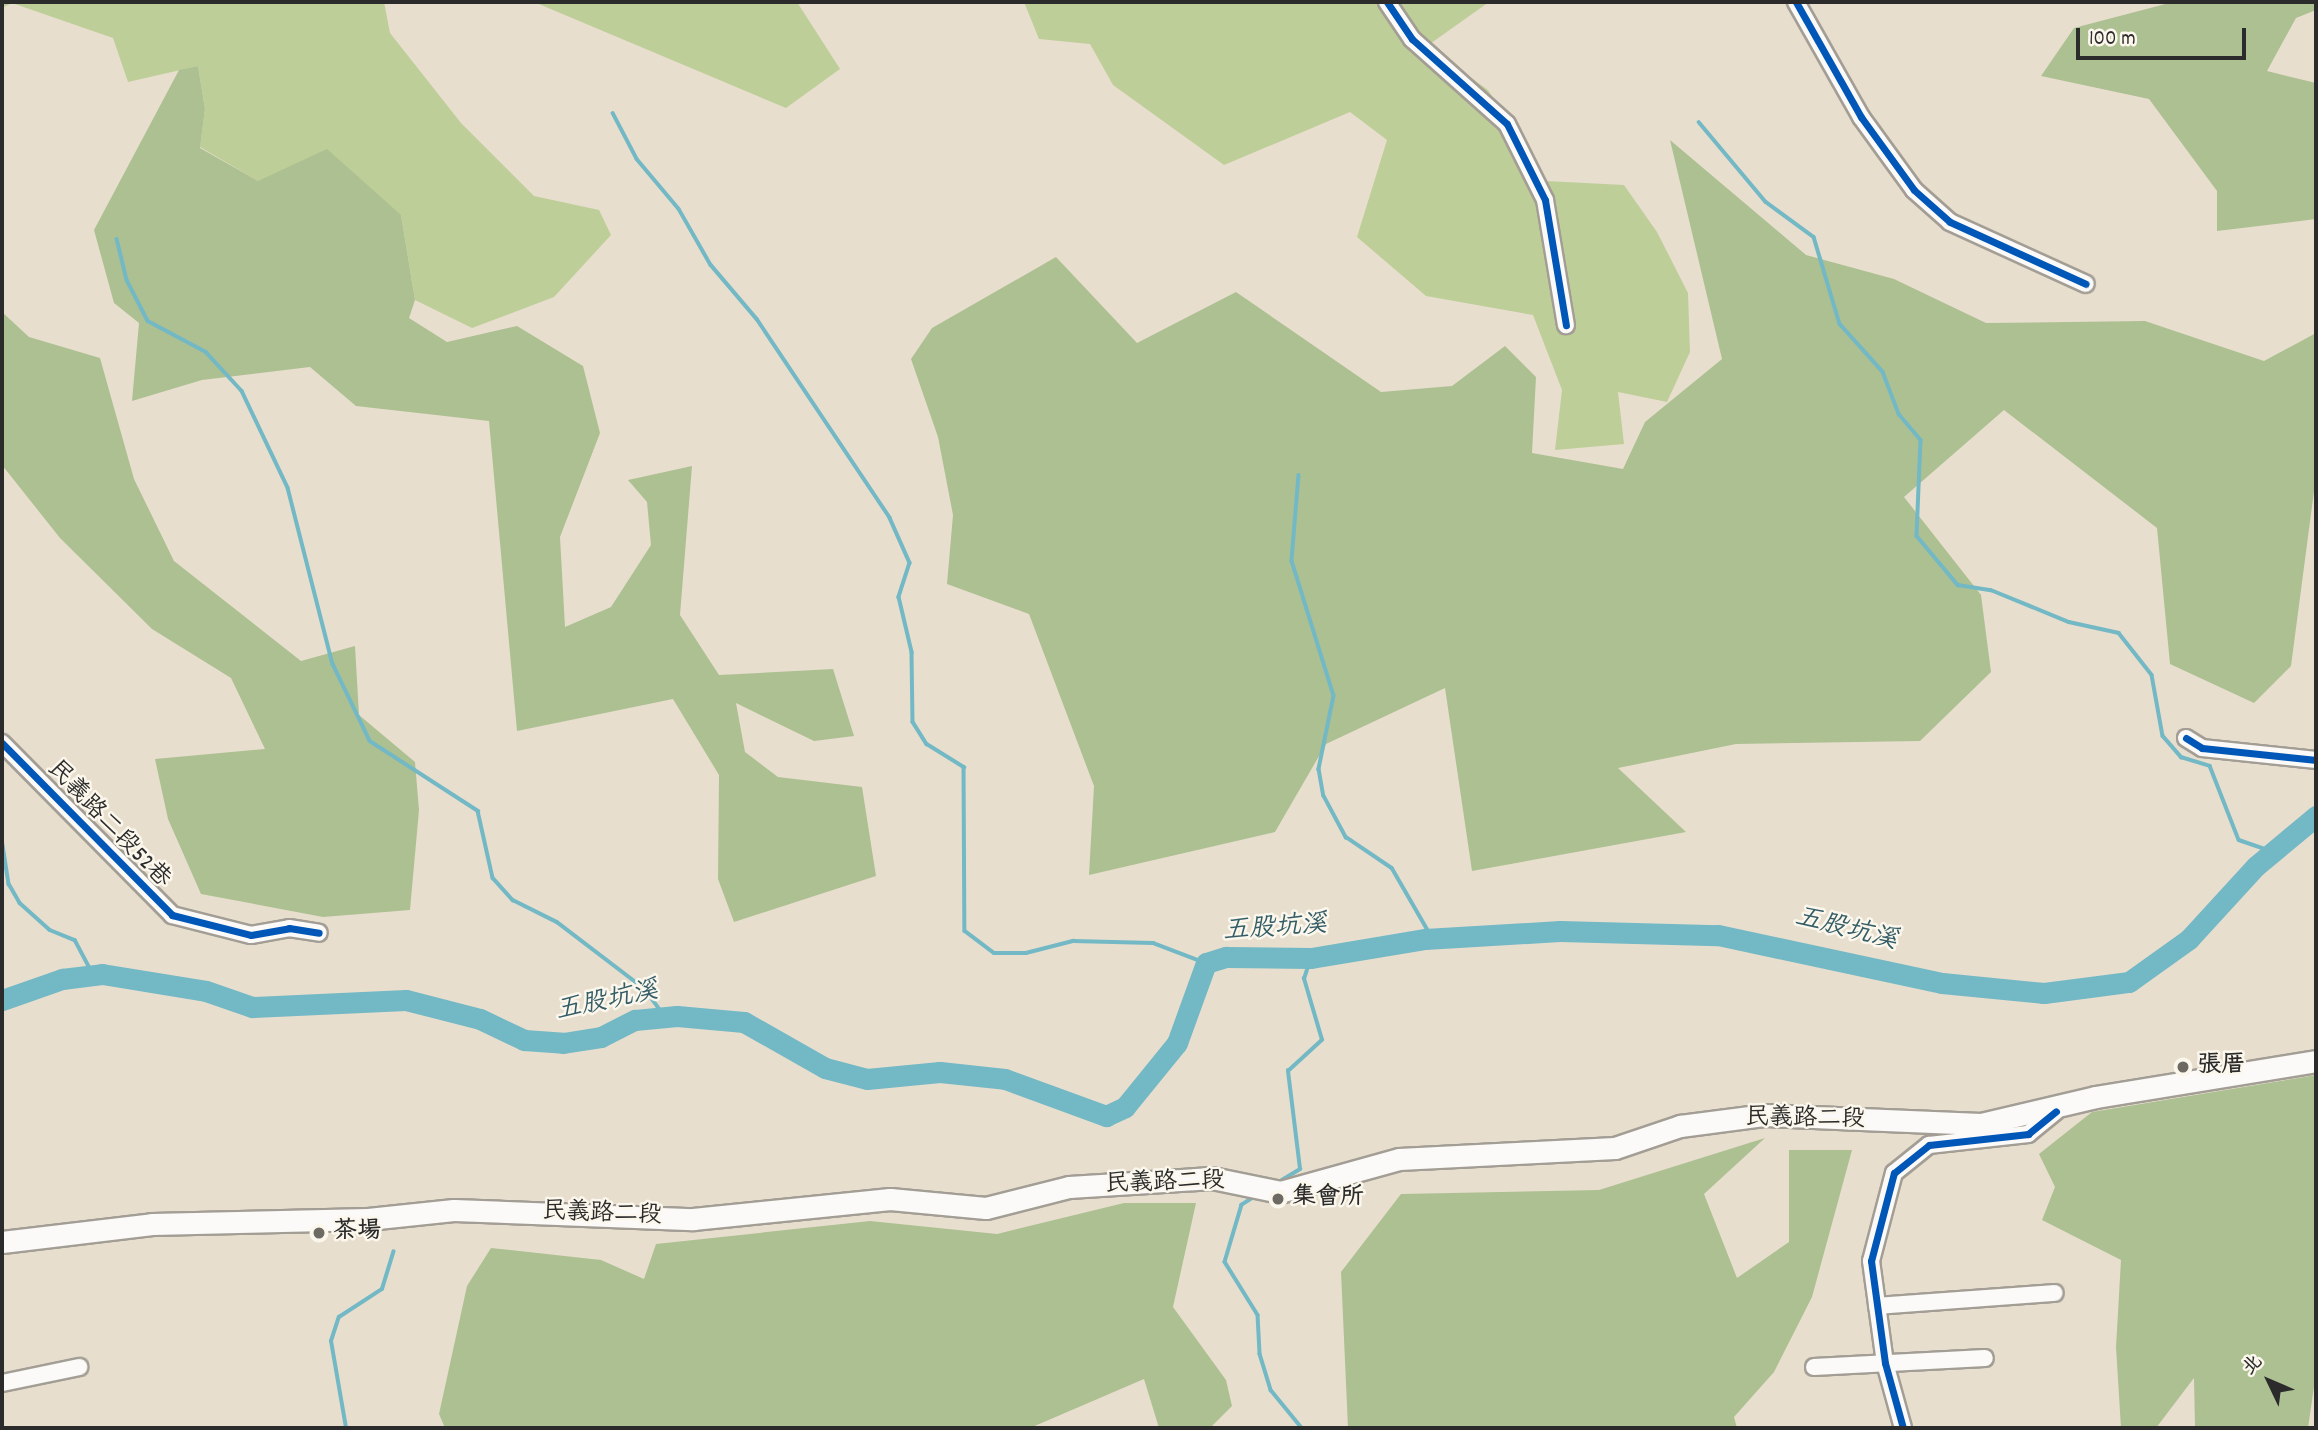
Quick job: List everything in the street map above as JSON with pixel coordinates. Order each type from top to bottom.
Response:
[{"type":"main road","name":"民義路二段","points":[[2,1242],[152,1224],[368,1219],[454,1210],[693,1219],[890,1199],[986,1208],[1069,1187],[1212,1178],[1263,1188],[1307,1186],[1399,1159],[1615,1149],[1680,1126],[1765,1115],[1981,1124],[2056,1111],[2096,1097],[2316,1061]]},
{"type":"street","points":[[1387,2],[1412,39],[1507,124],[1545,200],[1566,325]]},
{"type":"street","points":[[1796,2],[1861,117],[1914,190],[1950,222],[2086,284]]},
{"type":"street","points":[[2186,738],[2202,748],[2316,760]]},
{"type":"street","name":"民義路二段52巷","points":[[2,743],[172,915],[251,935],[289,928],[319,933]]},
{"type":"street","points":[[1903,1428],[1885,1363],[1871,1261],[1894,1173],[1929,1145],[2028,1133],[2056,1111]]},
{"type":"street","points":[[1877,1306],[2055,1293]]},
{"type":"street","points":[[1814,1367],[1985,1358]]},
{"type":"street","points":[[2,1382],[79,1367]]},
{"type":"green space","points":[[2,2],[384,2],[390,33],[461,123],[534,196],[599,210],[611,235],[554,297],[472,328],[415,300],[401,215],[258,181],[200,147],[205,109],[198,66],[128,82],[113,38],[12,3],[2,8]]},
{"type":"green space","points":[[534,2],[797,2],[840,69],[786,108]]},
{"type":"green space","points":[[1024,2],[1489,2],[1427,46],[1488,90],[1546,181],[1624,185],[1657,232],[1688,293],[1690,352],[1667,402],[1618,392],[1624,444],[1555,450],[1562,390],[1533,315],[1426,296],[1357,237],[1387,140],[1350,112],[1224,165],[1113,85],[1090,44],[1039,39]]},
{"type":"green space","points":[[2173,2],[2316,2],[2316,10],[2296,18],[2267,71],[2316,83],[2316,219],[2217,231],[2217,191],[2149,99],[2041,76],[2074,28]]},
{"type":"green space","points":[[198,66],[205,109],[200,148],[258,181],[327,149],[401,215],[415,300],[409,318],[447,342],[517,326],[583,366],[600,433],[560,537],[565,627],[611,607],[651,545],[647,502],[628,480],[692,466],[680,615],[719,675],[833,669],[854,736],[814,741],[736,703],[745,752],[778,777],[862,787],[876,876],[734,922],[718,879],[719,775],[673,699],[517,731],[489,421],[356,406],[310,367],[202,380],[132,401],[139,323],[114,303],[94,230],[179,70]]},
{"type":"green space","points":[[1670,140],[1806,255],[1894,279],[1986,323],[2145,321],[2264,361],[2316,333],[2316,476],[2291,666],[2254,703],[2170,664],[2157,528],[2004,410],[1904,497],[1981,595],[1991,672],[1920,741],[1736,744],[1618,768],[1686,832],[1472,871],[1445,688],[1326,744],[1275,832],[1089,875],[1094,786],[1029,614],[947,584],[953,515],[938,437],[911,359],[932,328],[1056,257],[1137,343],[1236,292],[1381,392],[1452,386],[1505,346],[1536,377],[1532,453],[1623,469],[1645,422],[1722,359]]},
{"type":"green space","points":[[2,312],[29,337],[100,358],[134,479],[174,561],[301,661],[355,646],[359,715],[415,762],[419,810],[410,910],[323,917],[201,894],[168,819],[155,759],[265,749],[231,678],[152,629],[60,538],[2,465]]},
{"type":"green space","points":[[2316,1075],[2316,1373],[2308,1428],[2195,1428],[2194,1378],[2156,1428],[2121,1428],[2116,1347],[2121,1260],[2042,1220],[2055,1187],[2039,1154],[2092,1112]]},
{"type":"green space","points":[[1765,1138],[1704,1194],[1737,1278],[1789,1242],[1789,1150],[1852,1150],[1812,1297],[1774,1372],[1734,1417],[1737,1428],[1348,1428],[1341,1272],[1401,1194],[1599,1190]]},
{"type":"green space","points":[[1124,1203],[1196,1203],[1173,1307],[1226,1380],[1232,1406],[1210,1428],[1159,1428],[1144,1379],[1030,1428],[445,1428],[439,1414],[467,1286],[491,1248],[601,1260],[644,1279],[656,1244],[870,1221],[997,1234]]},
{"type":"waterway","points":[[613,113],[637,159],[679,209],[711,265],[757,319],[890,518],[910,563],[899,597],[912,652],[913,722],[927,744],[964,767],[965,931],[994,953],[1026,953],[1073,941],[1153,943],[1206,963]]},
{"type":"waterway","points":[[1699,122],[1766,202],[1814,237],[1840,324],[1883,372],[1899,414],[1921,440],[1917,536],[1958,585],[1991,590],[2069,622],[2119,633],[2152,675],[2163,736],[2181,757],[2210,766],[2239,840],[2273,852]]},
{"type":"waterway","points":[[117,239],[127,280],[148,321],[206,352],[242,391],[288,488],[333,664],[370,741],[478,811],[493,878],[513,900],[557,922],[645,989],[665,1017]]},
{"type":"waterway","points":[[1299,475],[1292,561],[1334,696],[1319,769],[1324,796],[1346,837],[1392,868],[1433,939]]},
{"type":"waterway","name":"五股坑溪","points":[[2,1000],[62,979],[102,974],[206,991],[252,1007],[406,1000],[480,1019],[524,1040],[563,1043],[601,1037],[635,1020],[677,1016],[744,1022],[825,1068],[867,1079],[940,1072],[1005,1079],[1106,1116],[1125,1107],[1177,1043],[1206,963],[1226,957],[1311,958],[1425,939],[1560,931],[1718,935],[1942,983],[2044,993],[2129,982],[2189,939],[2256,866],[2316,816]]},
{"type":"waterway","points":[[2,839],[9,884],[20,903],[50,930],[75,940],[94,975]]},
{"type":"waterway","points":[[1277,1183],[1300,1169],[1288,1071],[1322,1040],[1304,979],[1311,958]]},
{"type":"waterway","points":[[1258,1195],[1242,1205],[1225,1262],[1258,1315],[1260,1354],[1271,1390],[1302,1428]]},
{"type":"waterway","points":[[346,1428],[331,1341],[339,1317],[382,1289],[393,1252]]},
{"type":"cycle path","points":[[1387,2],[1412,39],[1507,124],[1545,200],[1566,325]]},
{"type":"cycle path","points":[[1796,2],[1861,117],[1914,190],[1950,222],[2086,284]]},
{"type":"cycle path","points":[[2186,738],[2202,748],[2316,760]]},
{"type":"cycle path","points":[[2,743],[172,915],[251,935],[289,928],[319,933]]},
{"type":"cycle path","points":[[1903,1428],[1885,1363],[1871,1261],[1894,1173],[1929,1145],[2028,1134],[2056,1111]]},
{"type":"place","name":"張厝","points":[[2183,1067]]},
{"type":"place","name":"集會所","points":[[1278,1199]]},
{"type":"place","name":"茶場","points":[[319,1233]]}]
